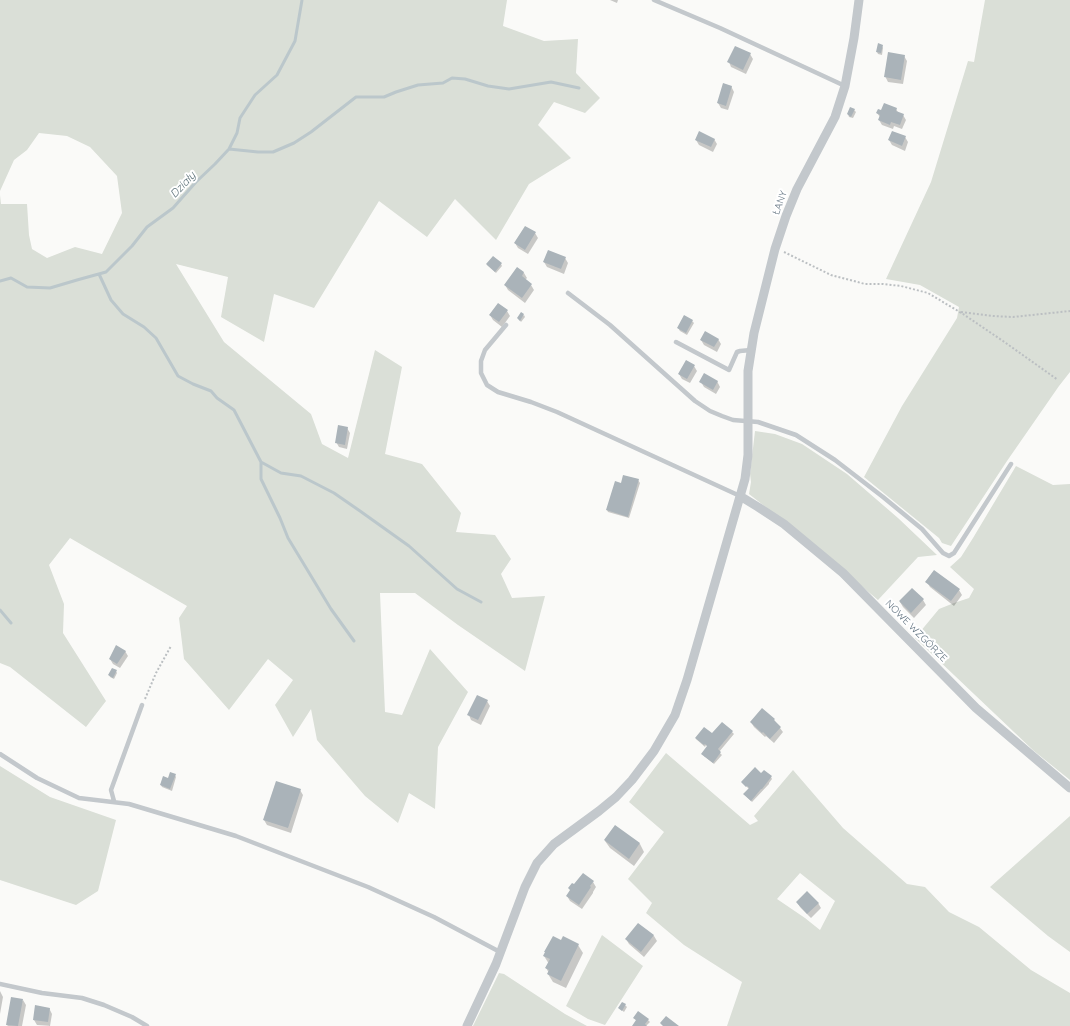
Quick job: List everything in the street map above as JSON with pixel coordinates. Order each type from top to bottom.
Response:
[{"type":"street","name":"ŁANY","points":[[467,1026],[500,952],[525,887],[537,863],[554,844],[616,797],[654,751],[675,715],[687,680],[745,479],[748,455],[748,372],[751,350],[776,249],[797,189],[835,116],[845,86],[859,0]]},
{"type":"street","name":"NOWE WZGÓRZE","points":[[740,496],[784,524],[843,573],[976,708],[1070,788]]},
{"type":"lane","points":[[654,0],[720,28],[845,86]]},
{"type":"lane","points":[[568,292],[610,325],[695,401],[710,411],[733,420],[758,422],[796,435],[835,460],[883,497],[922,529],[943,553],[949,556],[954,553],[1011,464]]},
{"type":"lane","points":[[506,325],[485,350],[481,361],[481,373],[487,385],[498,392],[557,412],[740,496]]},
{"type":"lane","points":[[676,342],[729,370],[737,352],[740,350],[751,350]]},
{"type":"lane","points":[[114,802],[111,790],[142,705]]},
{"type":"lane","points":[[0,754],[37,778],[79,798],[129,804],[236,836],[368,887],[434,917],[500,952]]},
{"type":"lane","points":[[0,984],[82,998],[104,1005],[132,1017],[147,1026]]},
{"type":"path","points":[[776,249],[831,275],[864,284],[901,286],[928,293],[1004,341],[1058,380]]},
{"type":"path","points":[[960,312],[1013,317],[1070,311]]},
{"type":"path","points":[[142,705],[156,673],[171,646]]},
{"type":"shaded area","points":[[0,0],[507,0],[503,26],[544,41],[578,39],[576,73],[600,98],[585,113],[554,102],[538,125],[571,158],[529,184],[496,240],[455,199],[427,237],[379,201],[314,308],[274,294],[264,342],[221,317],[228,277],[176,264],[224,342],[311,414],[322,444],[348,458],[375,350],[402,367],[385,454],[422,464],[461,513],[456,532],[495,535],[511,559],[501,574],[512,598],[545,596],[525,671],[458,625],[415,593],[380,593],[385,712],[402,715],[430,649],[468,692],[438,747],[435,809],[409,793],[398,823],[365,796],[317,740],[311,709],[293,737],[275,705],[293,680],[268,659],[229,710],[184,659],[179,618],[187,606],[70,538],[49,565],[64,604],[63,633],[106,701],[86,727],[10,667],[0,663],[0,195],[1,204],[27,204],[29,235],[32,249],[47,258],[75,247],[102,254],[122,213],[117,176],[90,147],[67,136],[39,133],[27,150],[14,160],[0,191]]},
{"type":"shaded area","points":[[985,0],[1070,0],[1070,372],[1007,461],[951,546],[942,543],[939,538],[864,477],[902,406],[957,318],[959,307],[920,285],[886,279],[931,182],[968,61],[974,62]]},
{"type":"shaded area","points":[[755,431],[775,434],[802,444],[847,474],[898,518],[937,555],[918,557],[878,600],[795,530],[749,494]]},
{"type":"shaded area","points":[[1016,466],[1053,485],[1070,484],[1070,780],[1034,751],[915,638],[939,609],[969,598],[974,589],[950,567],[961,557]]},
{"type":"shaded area","points":[[666,753],[750,825],[758,821],[754,816],[793,770],[843,828],[907,884],[925,887],[949,912],[979,927],[1031,970],[1070,993],[1070,1026],[727,1026],[742,982],[684,945],[646,913],[652,903],[628,879],[664,832],[629,802]],"holes":[[[800,873],[835,901],[820,930],[777,899]]]},
{"type":"shaded area","points":[[0,766],[50,797],[116,820],[98,891],[76,905],[0,880]]},
{"type":"shaded area","points":[[1070,816],[1070,952],[1048,936],[990,887]]},
{"type":"shaded area","points":[[602,935],[643,966],[605,1025],[588,1019],[566,1006]]},
{"type":"shaded area","points":[[499,973],[504,974],[565,1014],[587,1026],[473,1026]]},
{"type":"building","points":[[878,43],[883,45],[881,53],[876,52]]},
{"type":"building","points":[[735,46],[751,53],[743,70],[727,62]]},
{"type":"building","points":[[888,52],[905,55],[901,80],[884,77]]},
{"type":"building","points":[[723,83],[732,86],[726,106],[717,103]]},
{"type":"building","points":[[884,103],[897,108],[896,111],[904,114],[900,125],[891,122],[890,125],[878,120],[880,115],[876,113],[878,109],[881,110]]},
{"type":"building","points":[[850,107],[855,109],[851,117],[847,114]]},
{"type":"building","points":[[699,131],[715,139],[711,147],[695,140]]},
{"type":"building","points":[[892,131],[906,136],[902,146],[888,140]]},
{"type":"building","points":[[525,226],[536,232],[525,250],[514,243]]},
{"type":"building","points":[[548,250],[566,257],[561,269],[543,262]]},
{"type":"building","points":[[493,256],[502,263],[495,272],[486,264]]},
{"type":"building","points":[[517,267],[524,272],[522,276],[532,284],[522,298],[504,285]]},
{"type":"building","points":[[498,303],[508,310],[499,322],[489,315]]},
{"type":"building","points":[[521,312],[524,314],[520,321],[517,318]]},
{"type":"building","points":[[684,315],[693,320],[686,333],[677,328]]},
{"type":"building","points":[[705,331],[719,339],[714,347],[700,340]]},
{"type":"building","points":[[686,360],[695,365],[687,379],[678,374]]},
{"type":"building","points":[[704,373],[718,381],[713,390],[699,382]]},
{"type":"building","points":[[338,425],[348,427],[345,445],[335,443]]},
{"type":"building","points":[[623,475],[639,479],[628,517],[606,510],[615,481],[621,483]]},
{"type":"building","points":[[934,570],[960,589],[951,601],[925,582]]},
{"type":"building","points":[[912,588],[924,599],[911,613],[899,601]]},
{"type":"building","points":[[116,645],[126,651],[117,664],[109,659]]},
{"type":"building","points":[[112,668],[117,670],[113,678],[108,675]]},
{"type":"building","points":[[477,695],[488,700],[478,720],[467,715]]},
{"type":"building","points":[[762,708],[775,719],[774,720],[781,727],[770,739],[750,722]]},
{"type":"building","points":[[722,722],[733,731],[718,749],[721,752],[713,763],[701,754],[707,746],[695,738],[704,727],[712,733]]},
{"type":"building","points":[[755,767],[761,773],[764,770],[772,776],[751,801],[743,794],[749,788],[741,782]]},
{"type":"building","points":[[170,772],[176,774],[170,789],[160,785],[163,776],[168,778]]},
{"type":"building","points":[[276,781],[301,789],[288,828],[263,820]]},
{"type":"building","points":[[615,825],[640,843],[629,859],[604,840]]},
{"type":"building","points":[[583,873],[594,881],[579,905],[566,896],[570,890],[568,888],[572,883],[574,884]]},
{"type":"building","points":[[807,891],[819,903],[807,914],[796,902]]},
{"type":"building","points":[[638,923],[654,935],[641,952],[625,939]]},
{"type":"building","points":[[553,936],[561,940],[563,936],[579,944],[561,981],[547,974],[549,970],[545,968],[550,959],[543,956],[544,952]]},
{"type":"building","points":[[11,997],[23,999],[18,1026],[6,1025]]},
{"type":"building","points":[[622,1002],[626,1004],[622,1011],[618,1008]]},
{"type":"building","points":[[35,1005],[50,1008],[48,1022],[33,1020]]},
{"type":"building","points":[[638,1011],[649,1019],[645,1024],[647,1026],[632,1026],[636,1020],[633,1018]]},
{"type":"building","points":[[666,1016],[679,1026],[663,1026],[660,1023]]},
{"type":"waterway","name":"Działy","points":[[0,281],[11,278],[27,287],[50,288],[106,272],[132,246],[147,227],[173,208],[196,182],[229,149],[237,133],[240,118],[255,95],[277,75],[295,41],[302,0]]},
{"type":"waterway","points":[[229,149],[273,152],[294,143],[311,132],[356,97],[384,97],[418,85],[443,83],[452,78],[465,79],[488,86],[509,89],[551,82],[579,88]]},
{"type":"waterway","points":[[99,274],[111,300],[123,314],[144,327],[156,338],[178,376],[211,391],[217,398],[234,410],[261,462],[281,473],[301,476],[334,493],[409,546],[457,589],[481,602]]},
{"type":"waterway","points":[[261,462],[261,479],[288,538],[331,609],[354,641]]},
{"type":"waterway","points":[[0,610],[11,623]]}]
